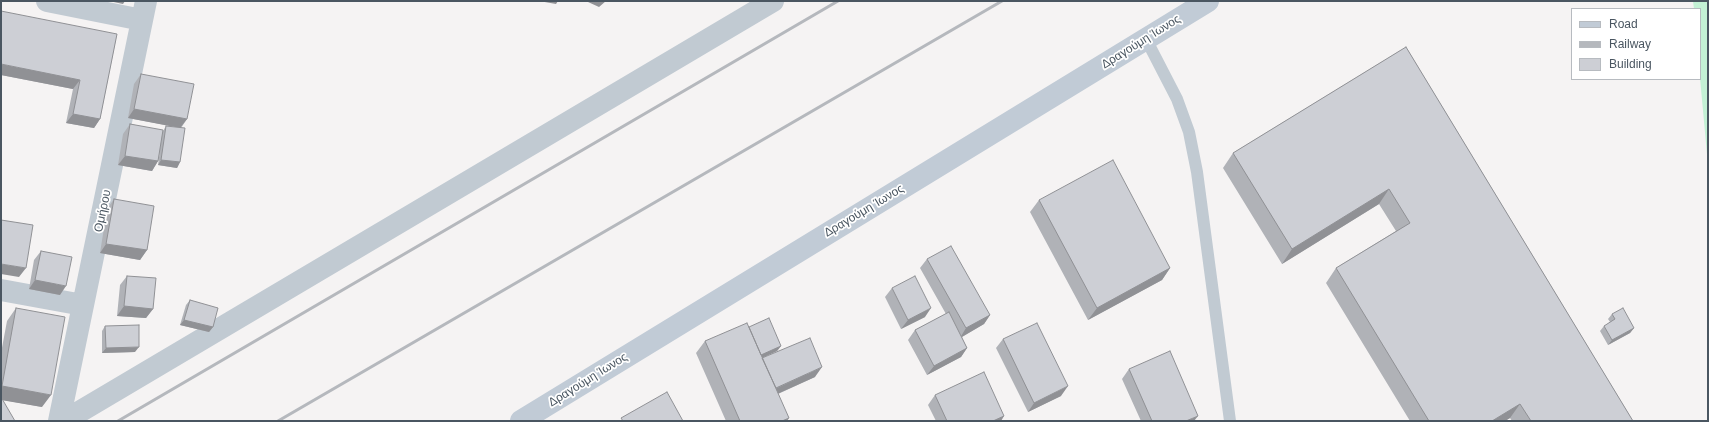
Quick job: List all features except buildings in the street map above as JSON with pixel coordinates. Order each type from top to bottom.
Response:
[{"type":"main road","name":"Δραγούμη Ίωνος","points":[[521,421],[1208,1]]},
{"type":"street","points":[[46,1],[144,10]]},
{"type":"street","points":[[64,421],[773,1]]},
{"type":"street","name":"Ομήρου","points":[[59,421],[144,10]]},
{"type":"street","points":[[1,290],[84,305]]},
{"type":"lane","points":[[1146,40],[1177,99],[1189,132],[1197,172],[1230,421]]},
{"type":"green space","points":[[1693,1],[1708,1],[1708,165],[1700,80],[1701,8],[1694,8]]},
{"type":"railway","points":[[118,421],[838,1]]},
{"type":"railway","points":[[278,421],[1002,1]]}]
